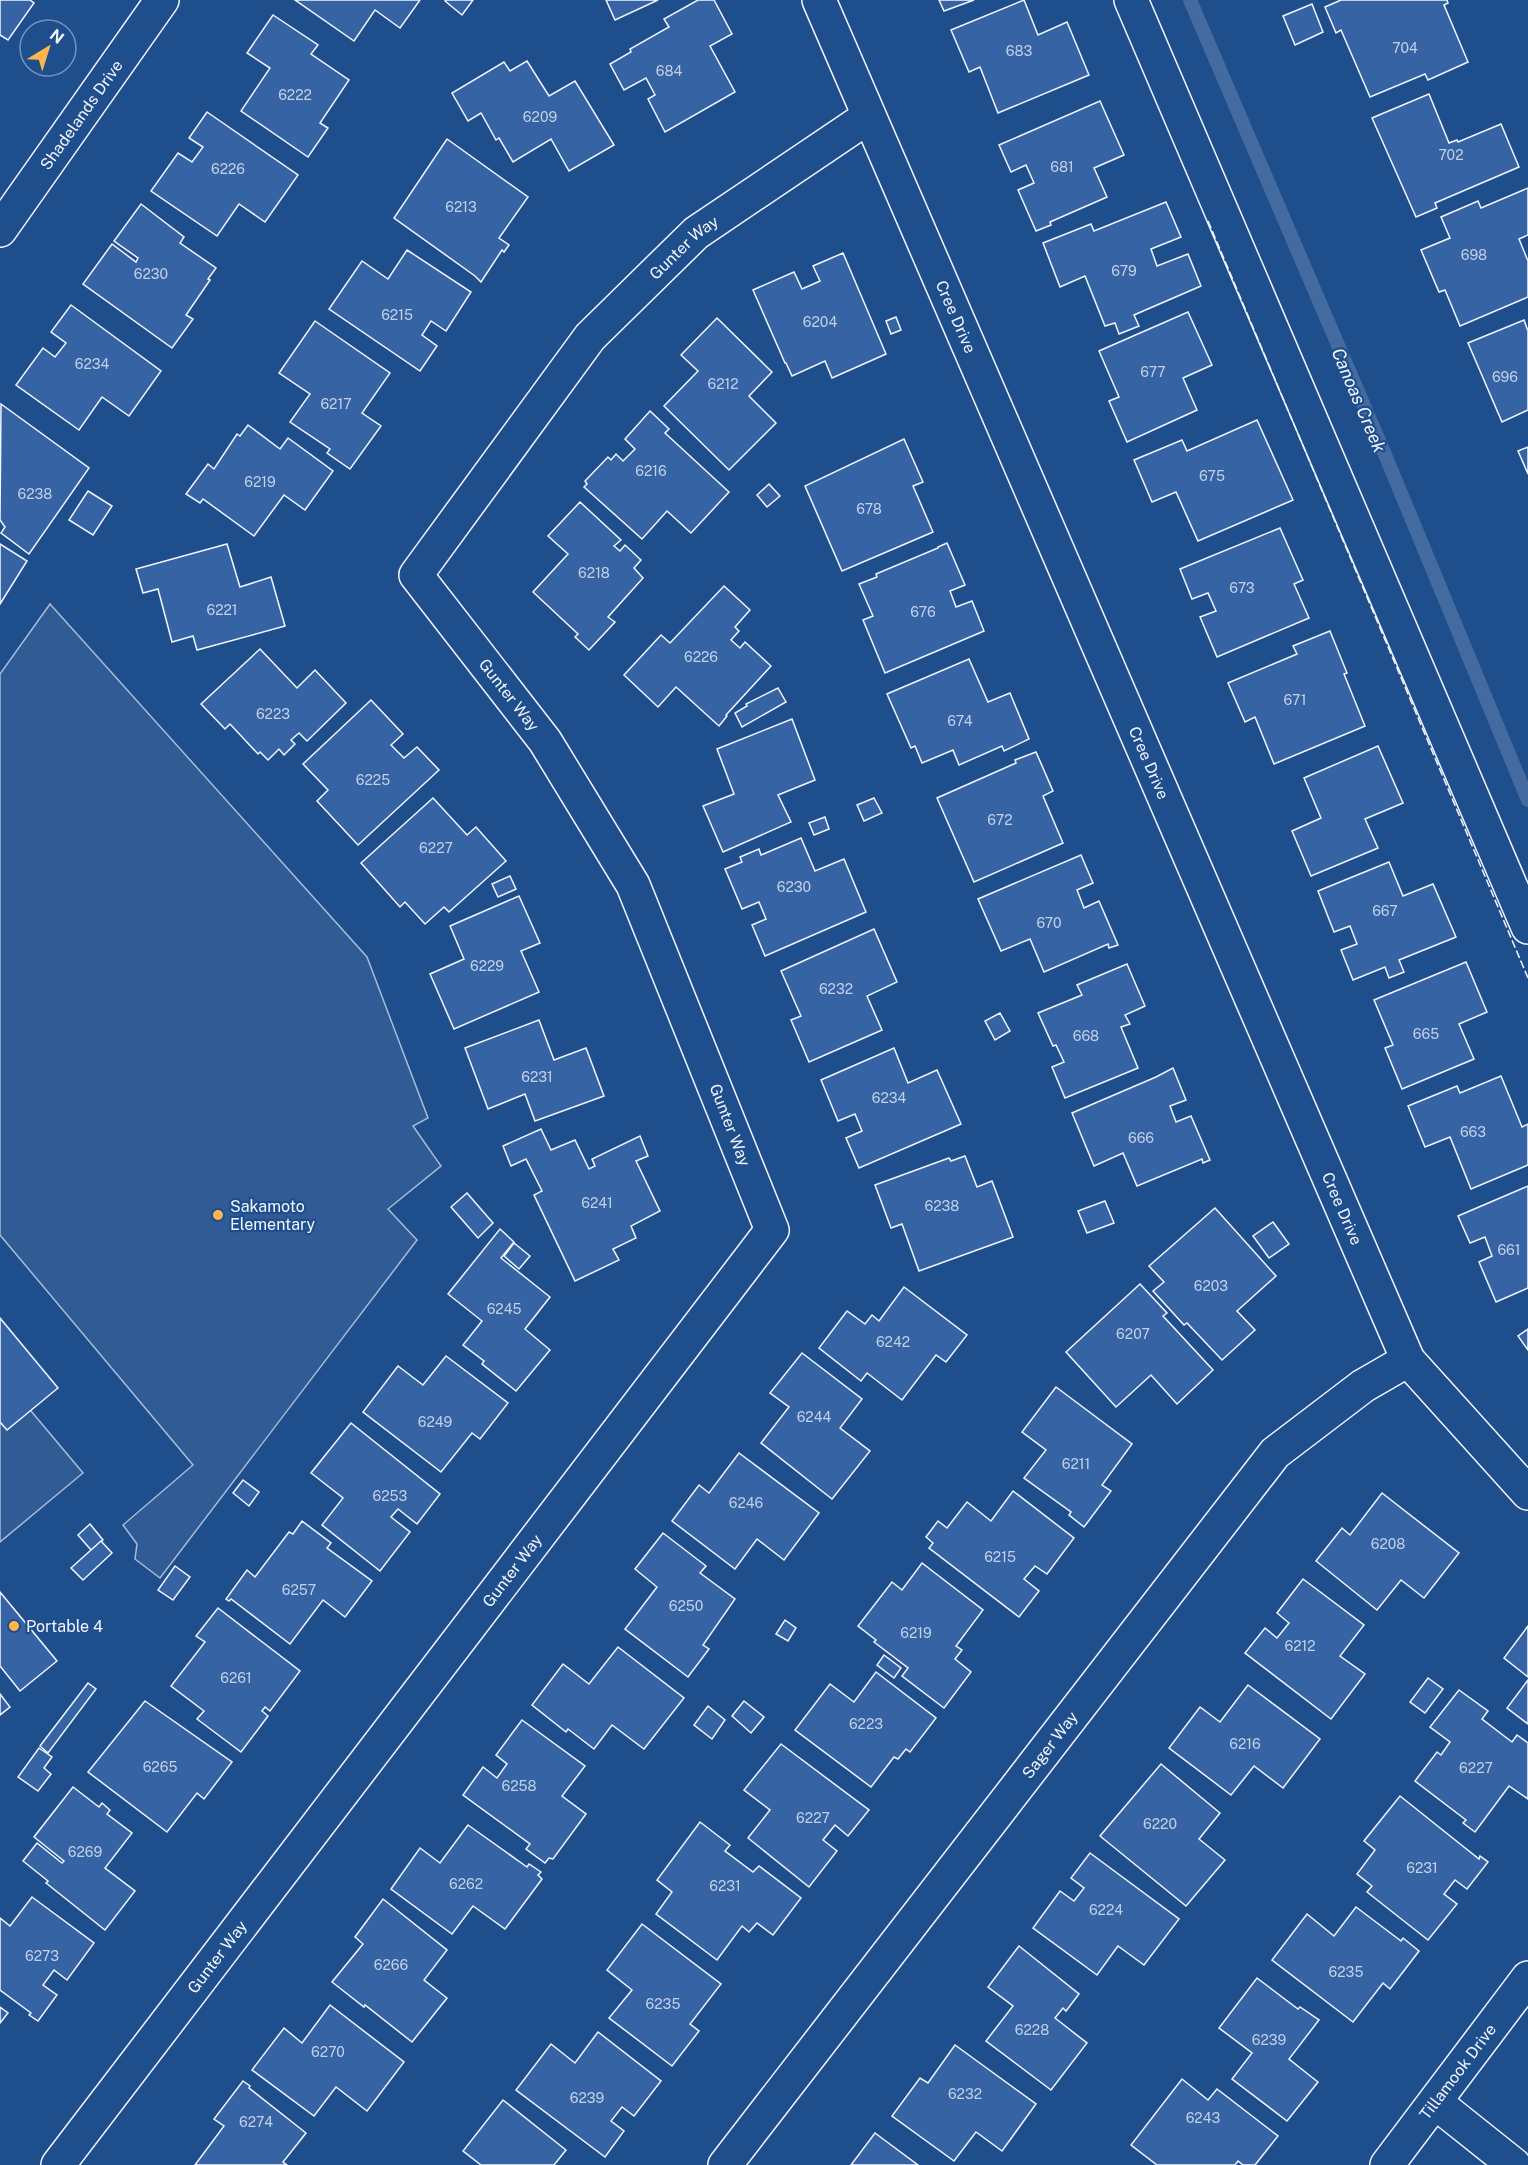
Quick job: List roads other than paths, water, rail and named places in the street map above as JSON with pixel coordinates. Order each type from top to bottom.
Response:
[{"type":"street","name":"Shadelands Drive","points":[[0,230],[162,0]]},
{"type":"street","name":"Cree Drive","points":[[819,0],[1408,1360],[1528,1493]]},
{"type":"street","points":[[1131,0],[1528,927]]},
{"type":"street","name":"Gunter Way","points":[[58,2165],[772,1230],[633,885],[544,741],[416,575],[590,337],[696,233],[868,117]]},
{"type":"street","name":"Sager Way","points":[[725,2165],[1275,1453],[1363,1386],[1408,1360]]},
{"type":"street","name":"Tillamook Drive","points":[[1387,2165],[1528,1977]]},
{"type":"street","points":[[1435,2102],[1514,2165]]},
{"type":"waterway","name":"Canoas Creek","points":[[1190,0],[1386,457],[1528,800]]},
{"type":"place","name":"Sakamoto Elementary","points":[[218,1215]]},
{"type":"place","name":"Portable 4","points":[[14,1626]]}]
